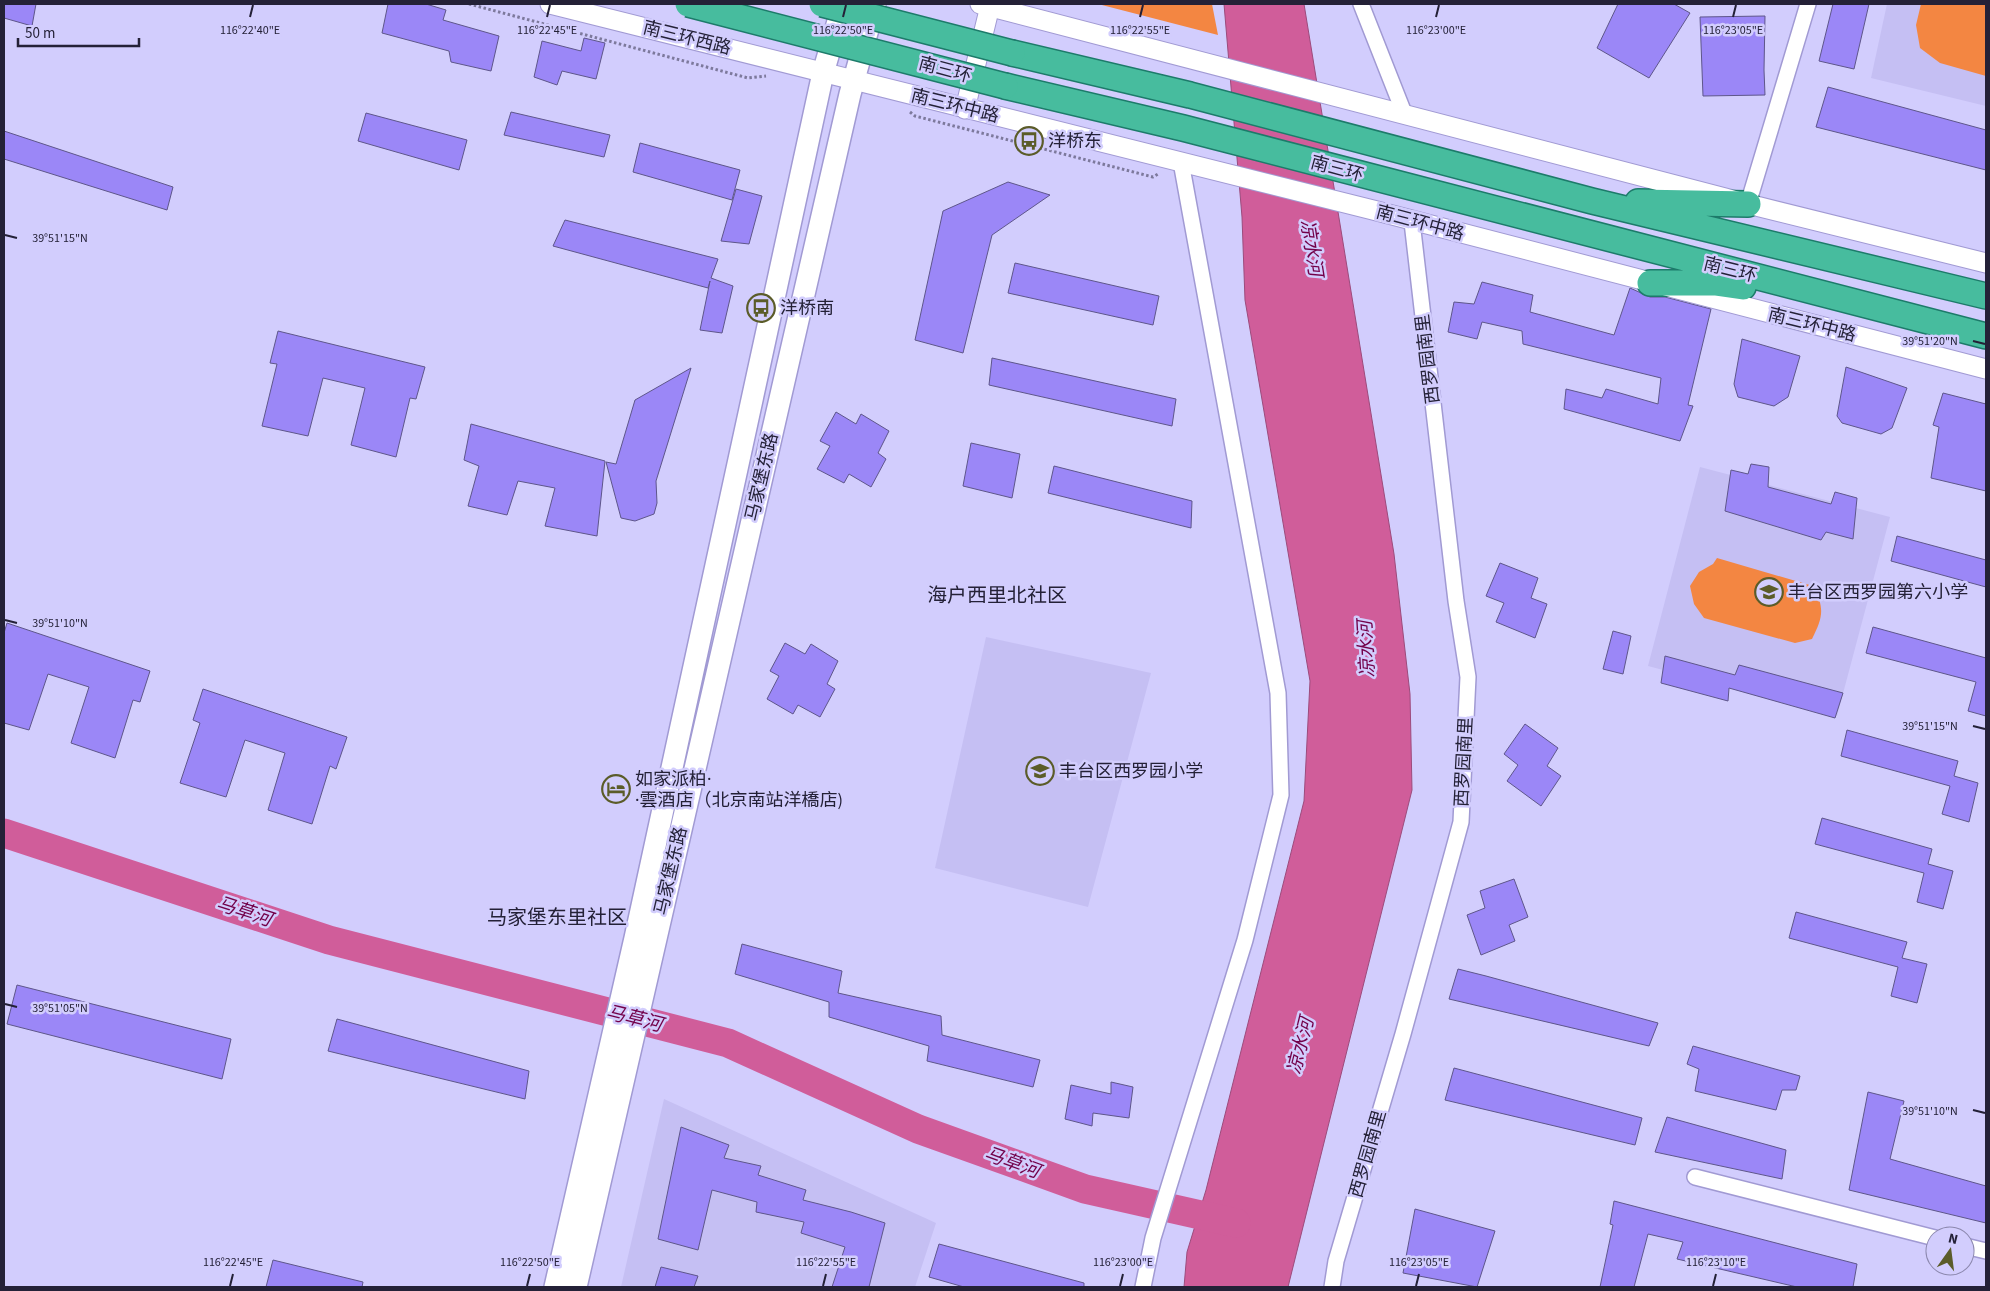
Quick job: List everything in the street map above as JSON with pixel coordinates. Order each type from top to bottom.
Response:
[{"type":"highway","name":"南三环","points":[[688,4],[1005,86],[1183,128],[1986,336]]},
{"type":"highway","name":"南三环","points":[[822,4],[1190,96],[1592,201],[1986,296]]},
{"type":"highway","points":[[1592,201],[1748,204]]},
{"type":"highway","points":[[1650,283],[1715,283],[1761,289],[1800,289]]},
{"type":"main road","name":"马家堡东路","points":[[555,1287],[635,938],[823,73],[843,4]]},
{"type":"main road","name":"马家堡东路","points":[[576,1287],[853,81],[874,4]]},
{"type":"street","name":"南三环西路","points":[[550,4],[853,81]]},
{"type":"street","points":[[1361,4],[1404,113]]},
{"type":"street","points":[[1748,204],[1808,4]]},
{"type":"street","points":[[966,109],[985,5],[1748,204],[1986,263]]},
{"type":"street","name":"南三环中路","points":[[853,81],[1373,210],[1412,222],[1986,369]]},
{"type":"street","points":[[1143,1287],[1153,1238],[1245,940],[1281,795],[1278,693],[1182,162]]},
{"type":"street","name":"西罗园南里","points":[[1332,1287],[1336,1261],[1403,1034],[1461,822],[1468,677],[1456,601],[1412,222]]},
{"type":"street","points":[[1695,1177],[1925,1235]]},
{"type":"shaded area","points":[[1098,4],[1212,4],[1218,35]]},
{"type":"shaded area","points":[[1887,4],[1986,4],[1986,106],[1871,78]]},
{"type":"shaded area","points":[[1921,4],[1986,4],[1986,76],[1940,63],[1920,48],[1916,25]]},
{"type":"shaded area","name":"丰台区西罗园第六小学","points":[[1700,467],[1890,517],[1837,716],[1648,666]]},
{"type":"shaded area","points":[[1717,558],[1813,586],[1819,600],[1821,612],[1812,639],[1795,643],[1704,618],[1694,604],[1690,586],[1699,572],[1713,564]]},
{"type":"shaded area","name":"丰台区西罗园小学","points":[[986,637],[1151,673],[1088,907],[935,868]]},
{"type":"shaded area","points":[[664,1099],[936,1223],[915,1287],[621,1287]]},
{"type":"water","name":"凉水河","points":[[1224,4],[1304,4],[1394,554],[1410,694],[1412,790],[1288,1287],[1184,1287],[1187,1252],[1206,1190],[1304,801],[1310,681],[1245,300],[1242,217]]},
{"type":"building","points":[[4,4],[36,4],[32,26],[4,18]]},
{"type":"building","points":[[388,4],[426,4],[446,10],[443,20],[499,36],[491,71],[451,62],[449,51],[382,33]]},
{"type":"building","points":[[1618,4],[1674,4],[1690,13],[1649,78],[1597,48]]},
{"type":"building","points":[[1833,4],[1869,4],[1854,69],[1819,61]]},
{"type":"building","points":[[1765,16],[1765,95],[1703,96],[1700,17]]},
{"type":"building","points":[[584,38],[605,43],[596,79],[562,71],[557,85],[534,77],[542,41],[581,51]]},
{"type":"building","points":[[1828,87],[1986,130],[1986,170],[1816,127]]},
{"type":"building","points":[[511,112],[610,135],[604,157],[504,135]]},
{"type":"building","points":[[366,113],[467,140],[459,170],[358,141]]},
{"type":"building","points":[[4,131],[173,187],[167,210],[4,159]]},
{"type":"building","points":[[640,143],[740,170],[732,200],[633,172]]},
{"type":"building","points":[[1008,182],[1050,195],[992,235],[963,353],[915,340],[943,211]]},
{"type":"building","points":[[736,189],[762,196],[749,244],[721,241]]},
{"type":"building","points":[[565,220],[718,259],[711,278],[733,286],[722,333],[700,330],[710,281],[708,288],[553,246]]},
{"type":"building","points":[[1015,263],[1159,296],[1153,325],[1008,293]]},
{"type":"building","points":[[1482,282],[1533,295],[1530,312],[1614,335],[1630,288],[1650,297],[1665,297],[1711,309],[1688,405],[1693,406],[1680,441],[1564,409],[1566,389],[1602,398],[1606,389],[1658,404],[1661,378],[1523,344],[1522,331],[1482,322],[1477,339],[1448,332],[1454,302],[1474,304]]},
{"type":"building","points":[[278,331],[425,367],[416,399],[410,398],[396,457],[351,445],[365,388],[323,378],[308,436],[262,426],[277,364],[270,363]]},
{"type":"building","points":[[1742,339],[1800,356],[1788,397],[1774,406],[1738,397],[1734,384]]},
{"type":"building","points":[[992,358],[1176,399],[1172,426],[989,385]]},
{"type":"building","points":[[1846,367],[1907,388],[1892,428],[1881,434],[1842,423],[1837,416]]},
{"type":"building","points":[[691,368],[656,481],[657,503],[654,514],[635,521],[621,518],[606,462],[616,464],[635,400]]},
{"type":"building","points":[[1943,393],[1986,404],[1986,491],[1931,478],[1939,427],[1933,425]]},
{"type":"building","points":[[836,412],[856,424],[861,414],[889,431],[878,453],[886,459],[871,487],[849,474],[844,483],[817,469],[830,446],[820,441]]},
{"type":"building","points":[[471,424],[605,461],[597,536],[545,526],[555,488],[518,481],[507,515],[468,506],[479,466],[464,460]]},
{"type":"building","points":[[971,443],[1020,454],[1012,498],[963,486]]},
{"type":"building","points":[[1751,464],[1769,467],[1768,487],[1831,504],[1835,492],[1857,498],[1853,539],[1826,532],[1821,540],[1725,511],[1731,470],[1748,474]]},
{"type":"building","points":[[1054,466],[1192,501],[1191,528],[1048,493]]},
{"type":"building","points":[[1897,536],[1986,560],[1986,587],[1891,561]]},
{"type":"building","points":[[1500,563],[1538,578],[1531,598],[1547,604],[1535,638],[1496,622],[1504,603],[1486,596]]},
{"type":"building","points":[[7,623],[150,671],[140,702],[133,700],[115,758],[71,743],[89,687],[48,674],[29,730],[4,723],[4,633]]},
{"type":"building","points":[[1873,627],[1986,658],[1986,716],[1968,711],[1976,682],[1866,653]]},
{"type":"building","points":[[1613,631],[1631,636],[1623,674],[1603,669]]},
{"type":"building","points":[[785,643],[805,654],[811,644],[838,661],[827,684],[835,689],[820,717],[798,705],[793,714],[767,699],[779,676],[770,671]]},
{"type":"building","points":[[1665,656],[1735,675],[1739,665],[1843,693],[1835,718],[1729,688],[1728,701],[1661,683]]},
{"type":"building","points":[[203,689],[347,737],[336,769],[330,766],[312,824],[268,810],[285,753],[245,740],[226,797],[180,783],[200,723],[193,720]]},
{"type":"building","points":[[1525,724],[1558,748],[1547,766],[1561,776],[1541,806],[1507,781],[1518,765],[1504,754]]},
{"type":"building","points":[[1847,730],[1958,761],[1954,776],[1978,783],[1969,822],[1942,814],[1950,786],[1841,756]]},
{"type":"building","points":[[1822,818],[1932,849],[1928,864],[1953,871],[1943,909],[1917,902],[1924,873],[1815,844]]},
{"type":"building","points":[[1514,879],[1528,917],[1509,925],[1515,941],[1481,955],[1467,915],[1485,908],[1480,891]]},
{"type":"building","points":[[1796,912],[1907,942],[1902,958],[1927,964],[1917,1003],[1891,996],[1898,967],[1789,938]]},
{"type":"building","points":[[742,944],[842,971],[838,993],[941,1016],[942,1035],[1040,1060],[1033,1087],[927,1061],[929,1046],[829,1017],[829,1002],[735,974]]},
{"type":"building","points":[[1458,969],[1658,1023],[1649,1046],[1449,999]]},
{"type":"building","points":[[17,985],[231,1039],[222,1079],[7,1024]]},
{"type":"building","points":[[337,1019],[529,1071],[525,1099],[328,1051]]},
{"type":"building","points":[[1693,1046],[1800,1076],[1796,1090],[1782,1090],[1776,1110],[1695,1091],[1699,1069],[1687,1064]]},
{"type":"building","points":[[1454,1068],[1642,1118],[1635,1145],[1445,1100]]},
{"type":"building","points":[[1111,1082],[1133,1087],[1129,1118],[1093,1113],[1092,1126],[1065,1119],[1071,1085],[1111,1094]]},
{"type":"building","points":[[1868,1092],[1904,1101],[1890,1159],[1986,1186],[1986,1223],[1849,1190]]},
{"type":"building","points":[[1667,1117],[1786,1150],[1782,1179],[1655,1152]]},
{"type":"building","points":[[681,1127],[729,1145],[724,1158],[761,1166],[758,1175],[806,1190],[803,1200],[885,1223],[869,1287],[832,1287],[845,1247],[801,1233],[804,1222],[756,1212],[757,1202],[712,1190],[698,1250],[658,1239]]},
{"type":"building","points":[[1614,1201],[1857,1264],[1853,1287],[1797,1287],[1677,1259],[1683,1242],[1648,1234],[1634,1287],[1600,1287],[1613,1225],[1610,1224]]},
{"type":"building","points":[[1415,1209],[1495,1231],[1477,1287],[1403,1273]]},
{"type":"building","points":[[939,1244],[1084,1283],[1084,1287],[964,1287],[929,1277]]},
{"type":"building","points":[[273,1260],[363,1282],[362,1287],[266,1287]]},
{"type":"building","points":[[661,1267],[698,1276],[694,1287],[655,1287]]},
{"type":"waterway","name":"马草河","points":[[4,833],[329,940],[728,1043],[918,1129],[1085,1189],[1236,1223]]},
{"type":"place","name":"洋桥东","points":[[1029,141]]},
{"type":"place","name":"洋桥南","points":[[761,308]]},
{"type":"place","name":"丰台区西罗园第六小学","points":[[1769,592]]},
{"type":"place","name":"丰台区西罗园小学","points":[[1040,771]]},
{"type":"place","name":"如家派柏· ·雲酒店（北京南站洋橋店)","points":[[616,789]]},
{"type":"district","name":"海户西里北社区","points":[[997,596]]},
{"type":"district","name":"马家堡东里社区","points":[[557,918]]}]
